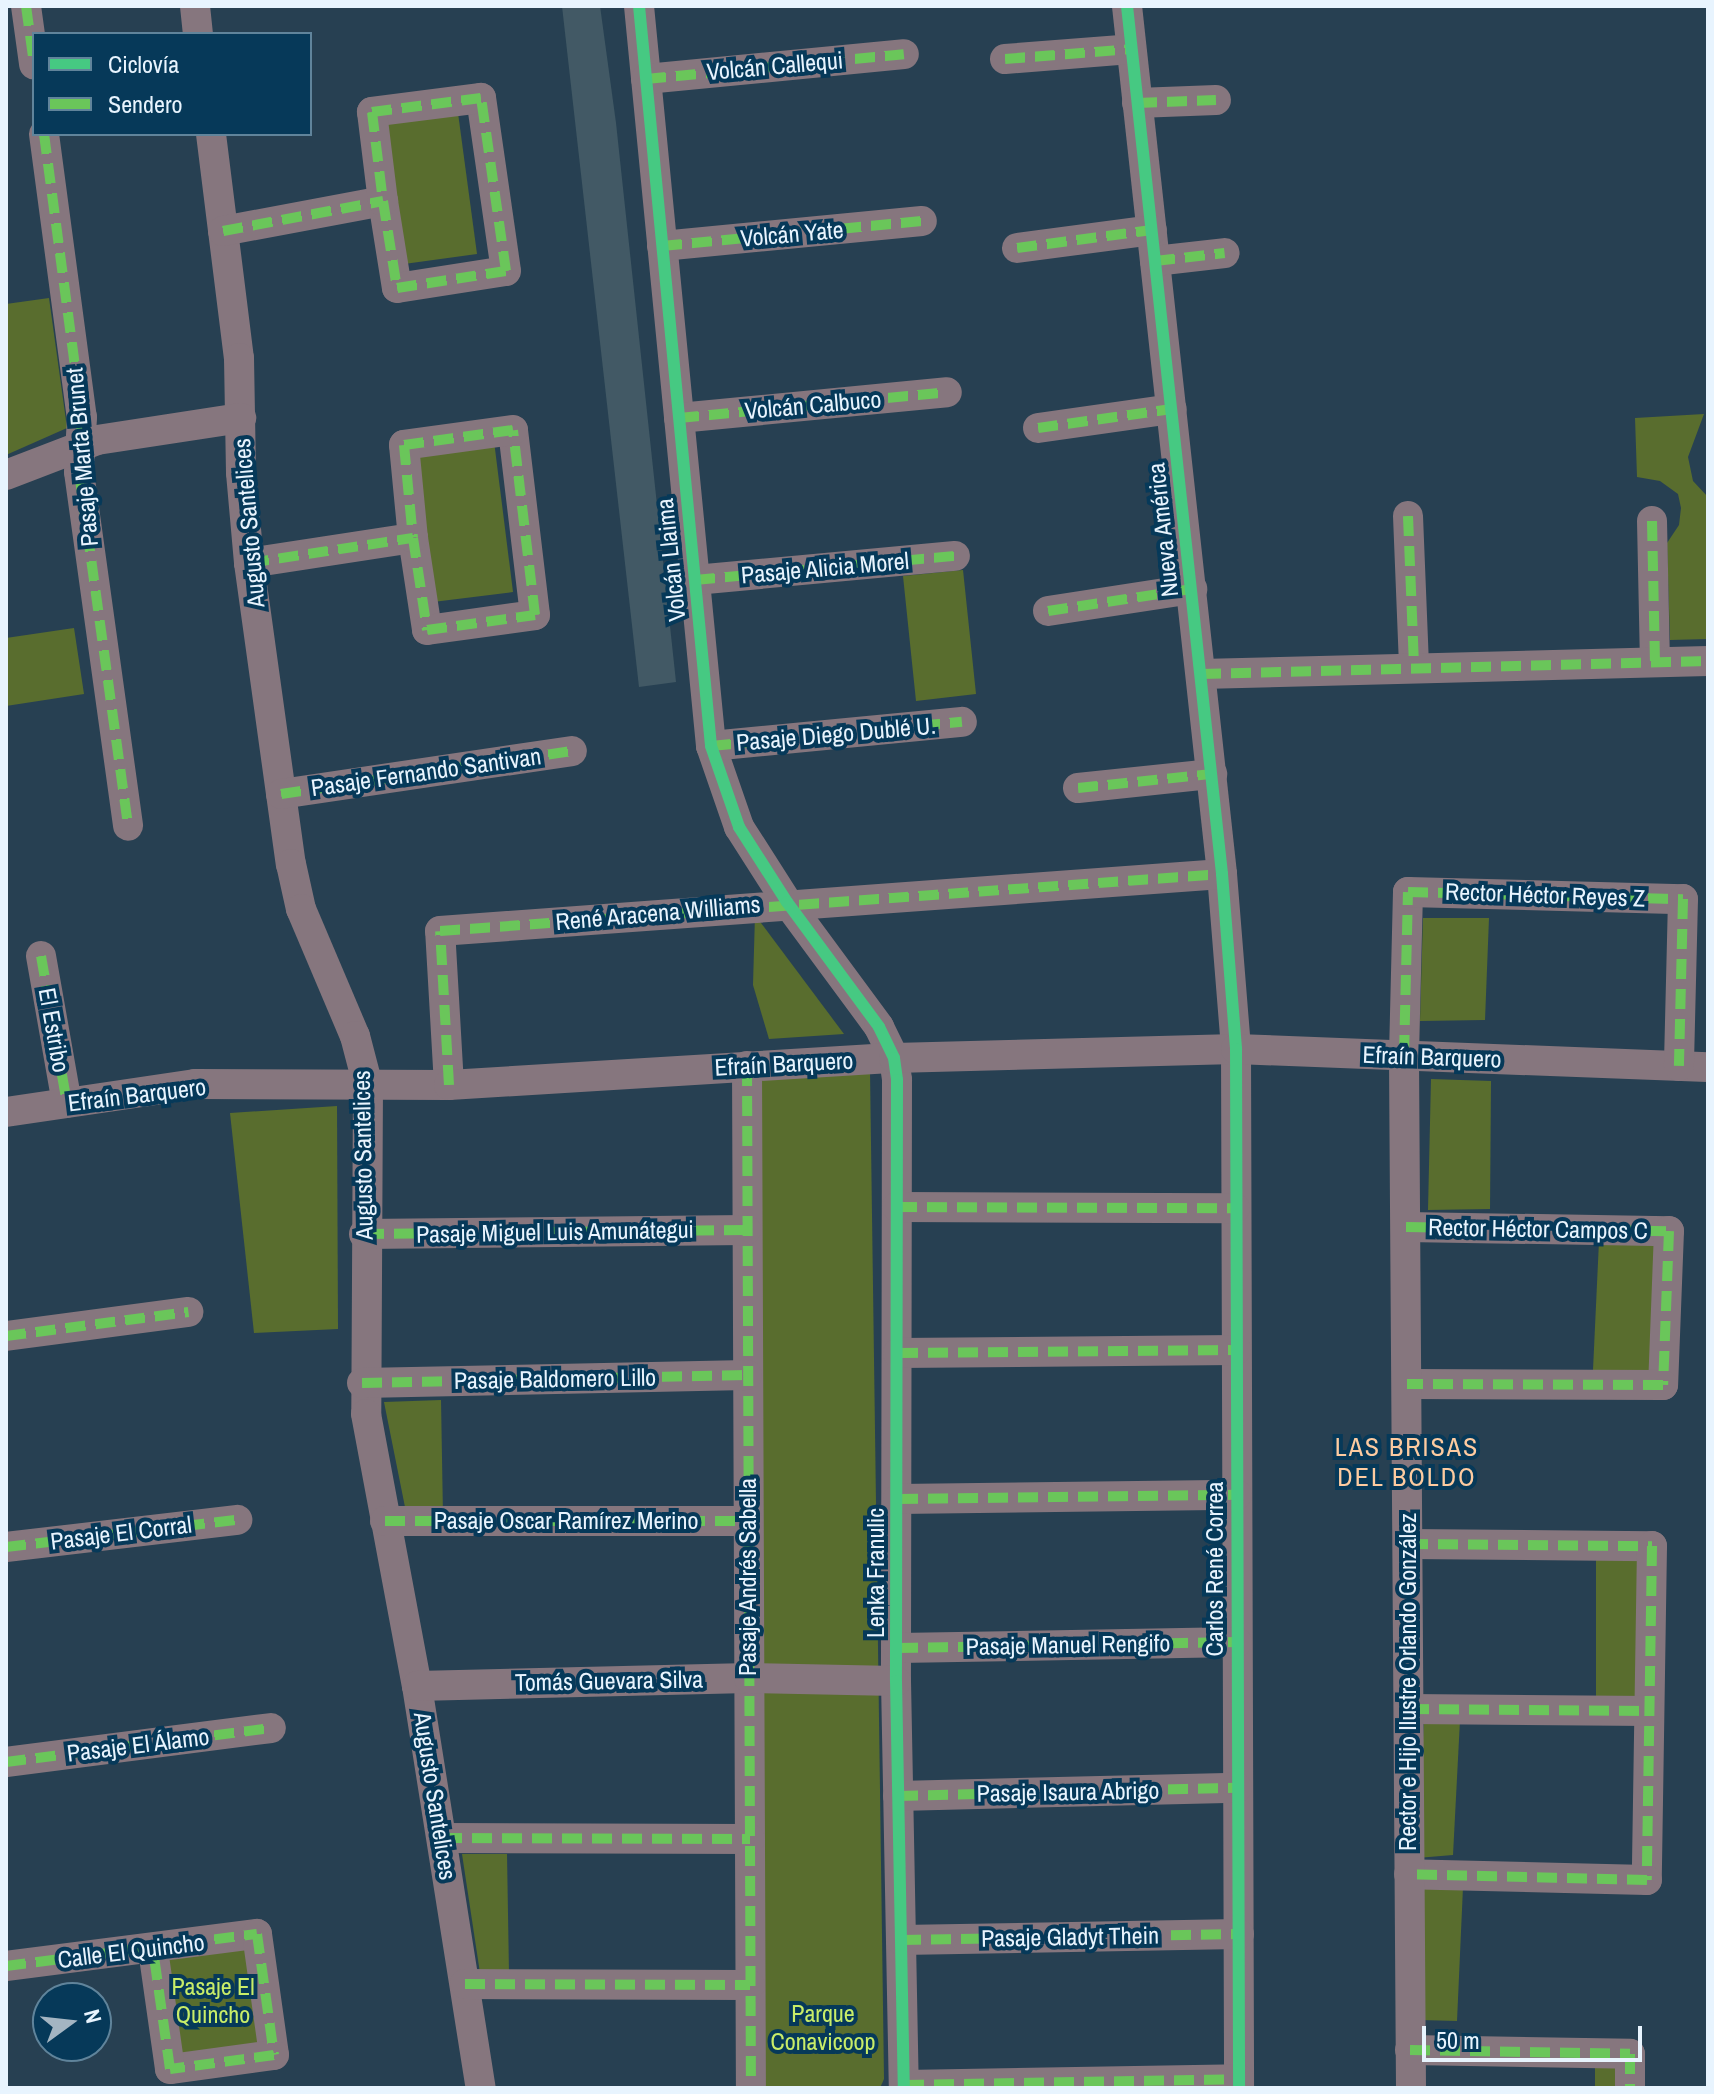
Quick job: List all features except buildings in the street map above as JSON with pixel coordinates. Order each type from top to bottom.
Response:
[{"type":"street","points":[[26,6],[32,50]]},
{"type":"street","points":[[195,6],[198,32]]},
{"type":"street","name":"Volcán Llaima","points":[[639,6],[711,746],[739,827],[787,902],[879,1027],[894,1058]]},
{"type":"street","name":"Nueva América","points":[[1127,6],[1212,774],[1236,1049]]},
{"type":"street","points":[[1005,59],[1131,49]]},
{"type":"street","name":"Volcán Callequi","points":[[646,79],[904,54]]},
{"type":"street","points":[[481,98],[506,271],[397,288],[383,201],[372,112],[481,98]]},
{"type":"street","points":[[1137,103],[1216,100]]},
{"type":"street","name":"Pasaje Marta Brunet","points":[[44,136],[83,444],[79,472],[128,826]]},
{"type":"street","name":"Augusto Santelices","points":[[211,136],[239,358],[249,563],[295,892],[355,1036],[368,1086],[362,1383],[417,1686],[481,2088]]},
{"type":"street","points":[[223,231],[383,201]]},
{"type":"street","name":"Volcán Yate","points":[[662,246],[922,221]]},
{"type":"street","points":[[1017,248],[1152,230]]},
{"type":"street","points":[[1155,261],[1225,253]]},
{"type":"street","name":"Volcán Calbuco","points":[[679,418],[947,392]]},
{"type":"street","points":[[1038,428],[1172,409]]},
{"type":"street","points":[[6,475],[83,444],[241,418]]},
{"type":"street","points":[[513,430],[535,615],[427,630],[413,538],[404,445],[513,430]]},
{"type":"street","points":[[1408,516],[1414,666]]},
{"type":"street","points":[[1652,521],[1655,662]]},
{"type":"street","points":[[249,563],[413,538]]},
{"type":"street","name":"Pasaje Alicia Morel","points":[[695,580],[955,556]]},
{"type":"street","points":[[1048,611],[1192,589]]},
{"type":"street","points":[[1201,674],[1414,666],[1708,661]]},
{"type":"street","name":"Pasaje Diego Dublé U.","points":[[711,746],[962,722]]},
{"type":"street","name":"Pasaje Fernando Santivan","points":[[281,794],[572,751]]},
{"type":"street","points":[[1078,788],[1212,774]]},
{"type":"street","name":"René Aracena Williams","points":[[449,1085],[440,931],[787,902],[1222,874]]},
{"type":"street","name":"Rector Héctor Reyes Z","points":[[1408,892],[1683,899],[1694,1067]]},
{"type":"street","name":"Rector e Hijo Ilustre Orlando González","points":[[1408,892],[1404,1055],[1411,2088]]},
{"type":"street","name":"El Estribo","points":[[41,956],[67,1103]]},
{"type":"street","name":"Efraín Barquero","points":[[6,1112],[195,1084],[449,1085],[894,1058],[1236,1049],[1694,1067]]},
{"type":"street","name":"Carlos René Correa","points":[[1236,1049],[1239,2083]]},
{"type":"street","name":"Lenka Franulic","points":[[894,1058],[898,1353],[896,1681],[904,2086]]},
{"type":"street","name":"Pasaje Andrés Sabella","points":[[747,1066],[751,2088]]},
{"type":"street","points":[[897,1207],[1235,1208]]},
{"type":"street","name":"Rector Héctor Campos C","points":[[1406,1227],[1669,1231],[1663,1385],[1407,1384]]},
{"type":"street","name":"Pasaje Miguel Luis Amunátegui","points":[[364,1234],[746,1230]]},
{"type":"street","points":[[6,1336],[188,1312]]},
{"type":"street","points":[[898,1353],[1236,1350]]},
{"type":"street","name":"Pasaje Baldomero Lillo","points":[[362,1383],[747,1375]]},
{"type":"street","points":[[898,1499],[1237,1495]]},
{"type":"street","name":"Pasaje El Corral","points":[[6,1547],[237,1520]]},
{"type":"street","name":"Pasaje Oscar Ramírez Merino","points":[[385,1521],[748,1521]]},
{"type":"street","points":[[1408,1544],[1652,1546],[1647,1880],[1409,1874]]},
{"type":"street","name":"Pasaje Manuel Rengifo","points":[[898,1648],[1237,1642]]},
{"type":"street","name":"Tomás Guevara Silva","points":[[417,1686],[749,1678],[896,1681]]},
{"type":"street","points":[[1409,1709],[1649,1711]]},
{"type":"street","name":"Pasaje El Álamo","points":[[6,1762],[271,1728]]},
{"type":"street","name":"Pasaje Isaura Abrigo","points":[[898,1796],[1237,1788]]},
{"type":"street","points":[[442,1838],[750,1839]]},
{"type":"street","name":"Calle El Quincho","points":[[6,1966],[257,1934],[274,2055],[170,2069],[153,1949]]},
{"type":"street","name":"Pasaje Gladyt Thein","points":[[901,1940],[1239,1934]]},
{"type":"street","points":[[465,1984],[750,1985]]},
{"type":"street","points":[[1410,2050],[1630,2054],[1630,2088]]},
{"type":"street","points":[[904,2086],[1239,2083]]},
{"type":"green space","points":[[458,113],[477,254],[404,264],[386,123]]},
{"type":"green space","points":[[49,298],[67,428],[6,455],[6,304]]},
{"type":"green space","points":[[1704,414],[1688,457],[1693,481],[1708,497],[1708,639],[1670,640],[1667,543],[1679,525],[1681,508],[1678,494],[1660,481],[1637,477],[1635,418]]},
{"type":"green space","points":[[494,441],[513,592],[433,602],[414,451]]},
{"type":"green space","points":[[963,570],[976,694],[916,701],[903,576]]},
{"type":"green space","points":[[74,628],[84,694],[6,706],[6,638]]},
{"type":"green space","points":[[755,915],[844,1034],[769,1039],[753,985]]},
{"type":"green space","points":[[1423,918],[1489,918],[1485,1020],[1420,1021]]},
{"type":"green space","name":"Parque Conavicoop","points":[[870,1071],[884,2079],[880,2088],[764,2088],[761,1075]]},
{"type":"green space","points":[[1431,1079],[1491,1081],[1490,1209],[1428,1210]]},
{"type":"green space","points":[[337,1106],[338,1329],[254,1333],[230,1113]]},
{"type":"green space","points":[[1599,1241],[1656,1242],[1653,1372],[1593,1370]]},
{"type":"green space","points":[[441,1400],[443,1516],[407,1517],[384,1402]]},
{"type":"green space","points":[[1596,1551],[1646,1552],[1645,1706],[1596,1704]]},
{"type":"green space","points":[[1424,1720],[1460,1720],[1453,1855],[1417,1858]]},
{"type":"green space","points":[[462,1854],[507,1854],[509,1974],[480,1973]]},
{"type":"green space","points":[[1419,1887],[1463,1887],[1457,2021],[1420,2020]]},
{"type":"green space","name":"Pasaje El Quincho","points":[[248,1945],[262,2046],[177,2058],[163,1957]]},
{"type":"green space","points":[[1595,2060],[1625,2061],[1625,2088],[1595,2088]]},
{"type":"marked path","points":[[26,6],[32,50]]},
{"type":"marked path","points":[[1005,59],[1131,49]]},
{"type":"marked path","points":[[646,79],[904,54]]},
{"type":"marked path","points":[[223,231],[383,201],[397,288],[506,271],[481,98],[372,112],[383,201]]},
{"type":"marked path","points":[[1137,103],[1216,100]]},
{"type":"marked path","points":[[44,136],[82,417],[79,472],[128,826]]},
{"type":"marked path","points":[[662,246],[922,221]]},
{"type":"marked path","points":[[1017,248],[1152,230]]},
{"type":"marked path","points":[[1155,261],[1225,253]]},
{"type":"marked path","points":[[679,418],[947,392]]},
{"type":"marked path","points":[[1038,428],[1172,409]]},
{"type":"marked path","points":[[249,563],[413,538],[427,630],[535,615],[513,430],[404,445],[413,538]]},
{"type":"marked path","points":[[1408,516],[1414,666]]},
{"type":"marked path","points":[[1652,521],[1655,662]]},
{"type":"marked path","points":[[695,580],[955,556]]},
{"type":"marked path","points":[[1048,611],[1192,589]]},
{"type":"marked path","points":[[1201,674],[1708,661]]},
{"type":"marked path","points":[[711,746],[962,722]]},
{"type":"marked path","points":[[281,794],[572,751]]},
{"type":"marked path","points":[[1078,788],[1212,774]]},
{"type":"marked path","points":[[449,1085],[440,931],[1222,874]]},
{"type":"marked path","points":[[1404,1055],[1408,892],[1683,899],[1679,1066]]},
{"type":"marked path","points":[[41,956],[67,1103]]},
{"type":"marked path","points":[[747,1066],[751,2088]]},
{"type":"marked path","points":[[897,1207],[1235,1208]]},
{"type":"marked path","points":[[1406,1227],[1669,1231],[1663,1385],[1407,1384]]},
{"type":"marked path","points":[[364,1234],[746,1230]]},
{"type":"marked path","points":[[6,1336],[188,1312]]},
{"type":"marked path","points":[[898,1353],[1236,1350]]},
{"type":"marked path","points":[[362,1383],[747,1375]]},
{"type":"marked path","points":[[898,1499],[1237,1495]]},
{"type":"marked path","points":[[6,1547],[237,1520]]},
{"type":"marked path","points":[[385,1521],[748,1521]]},
{"type":"marked path","points":[[1408,1544],[1652,1546],[1647,1880],[1409,1874]]},
{"type":"marked path","points":[[898,1648],[1237,1642]]},
{"type":"marked path","points":[[1409,1709],[1649,1711]]},
{"type":"marked path","points":[[6,1762],[271,1728]]},
{"type":"marked path","points":[[898,1796],[1237,1788]]},
{"type":"marked path","points":[[442,1838],[750,1839]]},
{"type":"marked path","points":[[6,1966],[257,1934],[274,2055],[170,2069],[153,1949]]},
{"type":"marked path","points":[[901,1940],[1239,1934]]},
{"type":"marked path","points":[[465,1984],[750,1985]]},
{"type":"marked path","points":[[1410,2050],[1630,2054],[1630,2088]]},
{"type":"marked path","points":[[904,2085],[1239,2079]]},
{"type":"cycle path","points":[[639,6],[711,746],[739,827],[787,902],[879,1027],[894,1058],[897,1080],[896,1681],[904,2088]]},
{"type":"cycle path","points":[[1127,6],[1222,874],[1236,1049],[1239,2088]]},
{"type":"district","name":"LAS BRISAS DEL BOLDO","points":[[1407,1462]]}]
